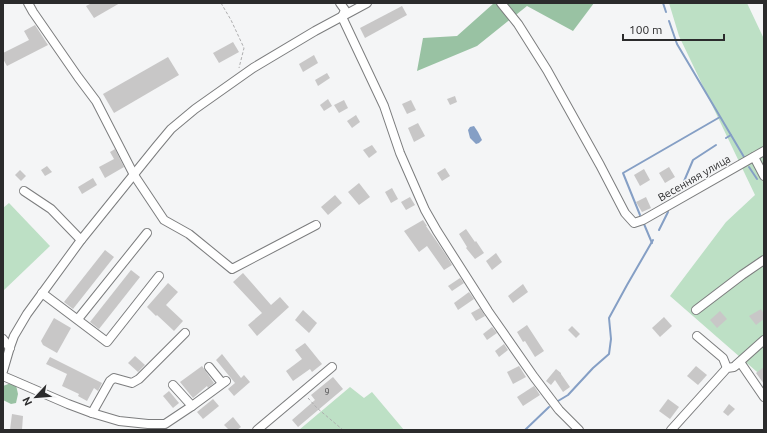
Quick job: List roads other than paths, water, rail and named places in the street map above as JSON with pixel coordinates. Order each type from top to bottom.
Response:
[{"type":"street","points":[[28,3],[96,101],[134,175],[164,220],[189,234],[232,269],[316,225]]},
{"type":"street","points":[[340,3],[345,10],[342,17],[384,106],[403,158],[425,210],[488,311],[525,364],[559,410],[579,430]]},
{"type":"street","points":[[3,371],[14,336],[22,321],[81,240],[166,135],[195,109],[253,68],[315,31],[367,3]]},
{"type":"street","name":"Весенняя улица","points":[[501,3],[518,24],[547,70],[600,165],[625,214],[634,223],[643,220],[764,151]]},
{"type":"street","points":[[754,157],[764,176]]},
{"type":"street","points":[[24,191],[51,209],[81,240]]},
{"type":"street","points":[[78,319],[147,233]]},
{"type":"street","points":[[696,310],[764,260]]},
{"type":"street","points":[[42,293],[107,342],[159,276]]},
{"type":"street","points":[[92,413],[110,381],[114,378],[132,383],[139,380],[186,333]]},
{"type":"street","points":[[697,336],[723,358],[727,368]]},
{"type":"street","points":[[3,339],[10,348]]},
{"type":"street","points":[[671,430],[727,368],[734,367],[764,340]]},
{"type":"street","points":[[740,362],[764,397]]},
{"type":"street","points":[[3,376],[92,413],[119,421],[168,427],[192,406],[224,382],[209,367]]},
{"type":"street","points":[[257,430],[332,367]]},
{"type":"street","points":[[173,385],[192,406]]},
{"type":"water","points":[[474,126],[482,140],[476,144],[470,138],[468,130],[470,127]]},
{"type":"waterway","points":[[663,3],[666,12]]},
{"type":"waterway","points":[[669,21],[677,44],[744,157]]},
{"type":"waterway","points":[[640,215],[623,173],[720,117]]},
{"type":"waterway","points":[[726,138],[731,135]]},
{"type":"waterway","points":[[682,186],[693,160],[716,145]]},
{"type":"waterway","points":[[749,167],[757,179]]},
{"type":"waterway","points":[[659,230],[668,212]]},
{"type":"waterway","points":[[644,224],[652,243]]},
{"type":"waterway","points":[[558,401],[568,395],[593,368],[609,354],[611,339],[609,318],[653,240]]},
{"type":"waterway","points":[[525,430],[549,407]]}]
